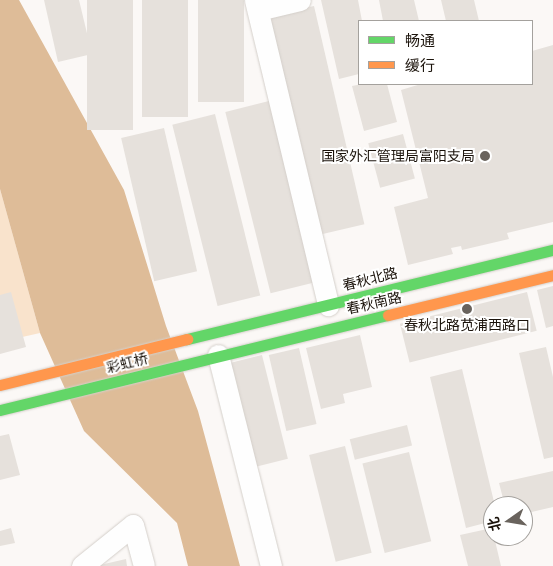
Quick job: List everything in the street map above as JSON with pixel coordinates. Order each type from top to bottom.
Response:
[{"type":"street","points":[[300,0],[256,5],[328,305]]},
{"type":"street","name":"春秋北路","points":[[195,338],[553,250]]},
{"type":"street","name":"春秋南路","points":[[210,357],[553,275]]},
{"type":"street","name":"彩虹桥","points":[[0,385],[195,338]]},
{"type":"street","points":[[210,357],[271,566]]},
{"type":"street","name":"彩虹桥","points":[[0,410],[210,357]]},
{"type":"street","points":[[82,566],[133,525],[144,566]]},
{"type":"shaded area","points":[[0,0],[19,0],[124,190],[166,326],[198,411],[240,566],[188,566],[177,523],[84,431],[40,333],[0,189]]},
{"type":"shaded area","points":[[0,189],[40,333],[0,342]]},
{"type":"building","points":[[44,0],[79,0],[92,54],[58,62]]},
{"type":"building","points":[[87,0],[133,0],[133,130],[87,130]]},
{"type":"building","points":[[142,0],[188,0],[188,117],[142,117]]},
{"type":"building","points":[[198,0],[244,0],[244,102],[198,102]]},
{"type":"building","points":[[321,0],[358,0],[362,20],[358,20],[358,74],[339,79]]},
{"type":"building","points":[[379,0],[414,0],[419,20],[383,20]]},
{"type":"building","points":[[441,0],[474,0],[479,20],[446,20]]},
{"type":"building","points":[[314,6],[364,224],[321,234],[270,16]]},
{"type":"building","name":"国家外汇管理局富阳支局","points":[[553,45],[553,222],[507,233],[509,239],[462,250],[461,246],[451,248],[453,254],[408,265],[394,207],[428,198],[401,90],[418,85],[533,85],[533,51]]},
{"type":"building","points":[[387,85],[397,122],[364,131],[352,86]]},
{"type":"building","points":[[269,101],[314,282],[271,293],[225,112]]},
{"type":"building","points":[[215,114],[260,295],[218,306],[172,125]]},
{"type":"building","points":[[164,128],[197,271],[154,281],[121,138]]},
{"type":"building","points":[[403,134],[415,178],[380,188],[368,143]]},
{"type":"building","points":[[553,286],[553,326],[546,328],[537,290]]},
{"type":"building","points":[[11,292],[26,347],[0,354],[0,295]]},
{"type":"building","points":[[527,292],[537,331],[410,363],[400,324]]},
{"type":"building","points":[[360,335],[372,387],[343,394],[345,403],[321,409],[306,348]]},
{"type":"building","points":[[546,347],[553,377],[553,457],[544,459],[519,353]]},
{"type":"building","points":[[299,348],[317,424],[286,431],[269,355]]},
{"type":"building","points":[[262,355],[288,459],[255,467],[229,363]]},
{"type":"building","points":[[462,369],[493,496],[483,496],[483,524],[466,528],[430,377]]},
{"type":"building","points":[[407,425],[412,445],[355,460],[350,439]]},
{"type":"building","points":[[9,434],[20,475],[0,480],[0,436]]},
{"type":"building","points":[[345,446],[372,553],[336,562],[309,455]]},
{"type":"building","points":[[409,452],[431,541],[385,553],[362,464]]},
{"type":"building","points":[[553,471],[553,507],[533,512],[533,496],[502,496],[499,483]]},
{"type":"building","points":[[11,528],[15,543],[0,546],[0,531]]},
{"type":"building","points":[[483,530],[483,546],[496,546],[501,566],[468,566],[460,535]]},
{"type":"building","points":[[126,559],[127,566],[100,565]]},
{"type":"traffic: fast","points":[[187,339],[553,250]]},
{"type":"traffic: fast","points":[[0,410],[388,315]]},
{"type":"traffic: slow","points":[[388,315],[553,275]]},
{"type":"traffic: slow","points":[[0,385],[187,339]]},
{"type":"place","name":"国家外汇管理局富阳支局","points":[[485,156]]},
{"type":"place","name":"春秋北路苋浦西路口","points":[[467,309]]}]
